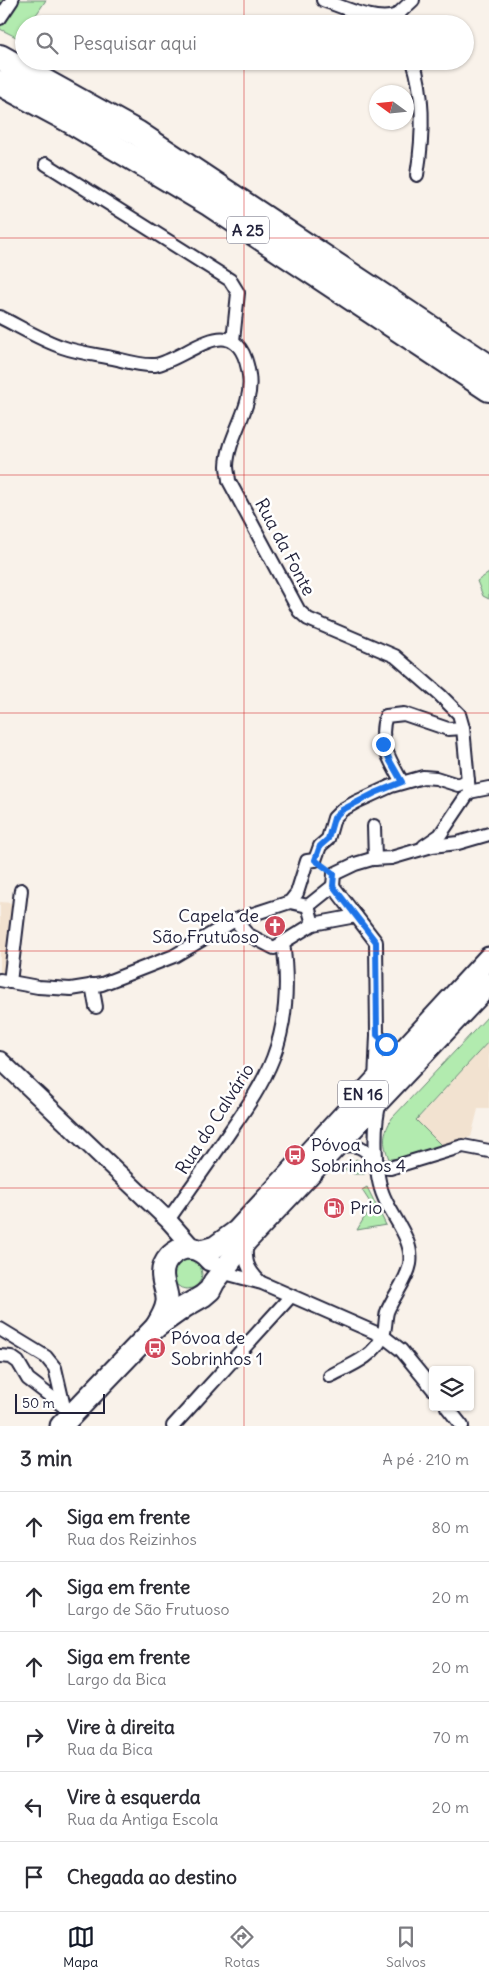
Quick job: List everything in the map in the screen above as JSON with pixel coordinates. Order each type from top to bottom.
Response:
[{"type":"highway","name":"A 25","points":[[4,57],[15,63]]},
{"type":"highway","name":"A 25","points":[[27,70],[137,133],[489,367]]},
{"type":"highway","name":"A 25","points":[[0,83],[69,120],[210,204],[489,389]]},
{"type":"main road","name":"EN 16","points":[[66,1416],[156,1327],[210,1290],[217,1277],[246,1242],[336,1147],[378,1091],[404,1050],[489,958]]},
{"type":"main road","name":"EN 16","points":[[156,1327],[166,1307],[166,1288],[162,1271],[170,1256],[176,1251],[215,1247],[237,1231],[489,984]]},
{"type":"main road","points":[[197,1250],[208,1257],[213,1264],[217,1277]]},
{"type":"main road","points":[[166,1288],[178,1299],[195,1300]]},
{"type":"street","points":[[323,0],[372,15]]},
{"type":"street","points":[[401,15],[413,0]]},
{"type":"street","points":[[0,18],[10,3]]},
{"type":"street","points":[[415,70],[421,108],[422,145],[417,175]]},
{"type":"street","points":[[0,317],[62,347],[155,365],[217,340],[224,338],[233,341],[238,293],[230,280],[46,164]]},
{"type":"street","name":"Rua da Fonte","points":[[233,341],[240,347],[246,361],[249,389],[244,412],[229,453],[227,467],[229,481],[299,611],[308,619],[395,656],[459,714],[463,724]]},
{"type":"street","points":[[402,782],[383,744],[383,722],[386,716],[404,714],[448,729],[463,724],[468,786],[440,834],[420,849]]},
{"type":"street","points":[[315,860],[320,846],[328,839],[334,818],[342,810],[375,793],[402,782],[429,776],[458,785],[489,788]]},
{"type":"street","points":[[374,826],[375,859]]},
{"type":"street","points":[[308,906],[334,880],[355,864],[375,859],[391,858],[420,849],[458,844],[489,834]]},
{"type":"street","points":[[315,860],[334,880],[356,916],[376,942],[378,1091],[375,1132],[379,1180],[383,1196],[407,1242],[410,1254],[410,1265],[387,1313],[383,1336],[372,1354],[330,1376]]},
{"type":"street","points":[[290,902],[297,892],[307,861],[315,860]]},
{"type":"street","points":[[21,890],[5,981],[38,987],[71,989],[102,984],[174,956],[235,920],[290,902],[308,906]]},
{"type":"street","points":[[308,906],[313,924]]},
{"type":"street","points":[[235,920],[248,934],[274,948],[313,924],[356,916]]},
{"type":"street","name":"Rua do Calvário","points":[[168,1220],[246,1109],[274,1056],[284,1017],[286,960],[284,942]]},
{"type":"street","points":[[92,986],[96,1007]]},
{"type":"street","points":[[377,1035],[386,1044],[404,1050]]},
{"type":"street","points":[[0,1060],[197,1250]]},
{"type":"street","points":[[336,1147],[347,1144],[358,1146],[368,1151],[378,1166],[390,1168],[463,1146],[489,1151]]},
{"type":"street","points":[[168,1220],[176,1240],[175,1248],[170,1256]]},
{"type":"street","points":[[246,1242],[245,1259],[252,1273],[262,1284]]},
{"type":"street","points":[[217,1277],[262,1284],[383,1336],[401,1350],[429,1384]]},
{"type":"street","points":[[173,1426],[291,1296]]},
{"type":"street","points":[[0,1329],[46,1357],[55,1368],[66,1416]]},
{"type":"street","points":[[0,1356],[11,1356],[18,1362],[28,1379],[66,1416]]},
{"type":"street","points":[[450,1411],[462,1426]]},
{"type":"shaded area","points":[[0,902],[13,903],[5,973],[0,972]]},
{"type":"shaded area","points":[[489,1041],[489,1109],[478,1109],[471,1137],[442,1146],[416,1121]]},
{"type":"green space","points":[[0,0],[46,0],[36,15],[15,15],[15,36],[0,29]]},
{"type":"green space","points":[[489,573],[489,599],[483,596],[477,581]]},
{"type":"green space","points":[[489,1015],[489,1041],[416,1120],[442,1146],[403,1158],[389,1159],[384,1138],[392,1118]]},
{"type":"green space","points":[[356,1159],[363,1163],[365,1174],[353,1174],[350,1170],[343,1171]]},
{"type":"green space","points":[[367,1187],[386,1225],[357,1230],[364,1218],[375,1210],[362,1190]]},
{"type":"green space","points":[[187,1259],[198,1263],[202,1274],[198,1285],[187,1289],[176,1285],[172,1274],[176,1263]]},
{"type":"place","name":"Capela de São Frutuoso","points":[[275,926]]},
{"type":"place","name":"Póvoa Sobrinhos 4","points":[[295,1155]]},
{"type":"place","name":"Prio","points":[[334,1208]]},
{"type":"place","name":"Póvoa de Sobrinhos 1","points":[[155,1348]]},
{"type":"route","points":[[383,744],[402,782],[342,810],[334,818],[328,839],[320,846],[315,860],[334,874],[333,886],[376,942],[377,1035],[386,1044]]}]
